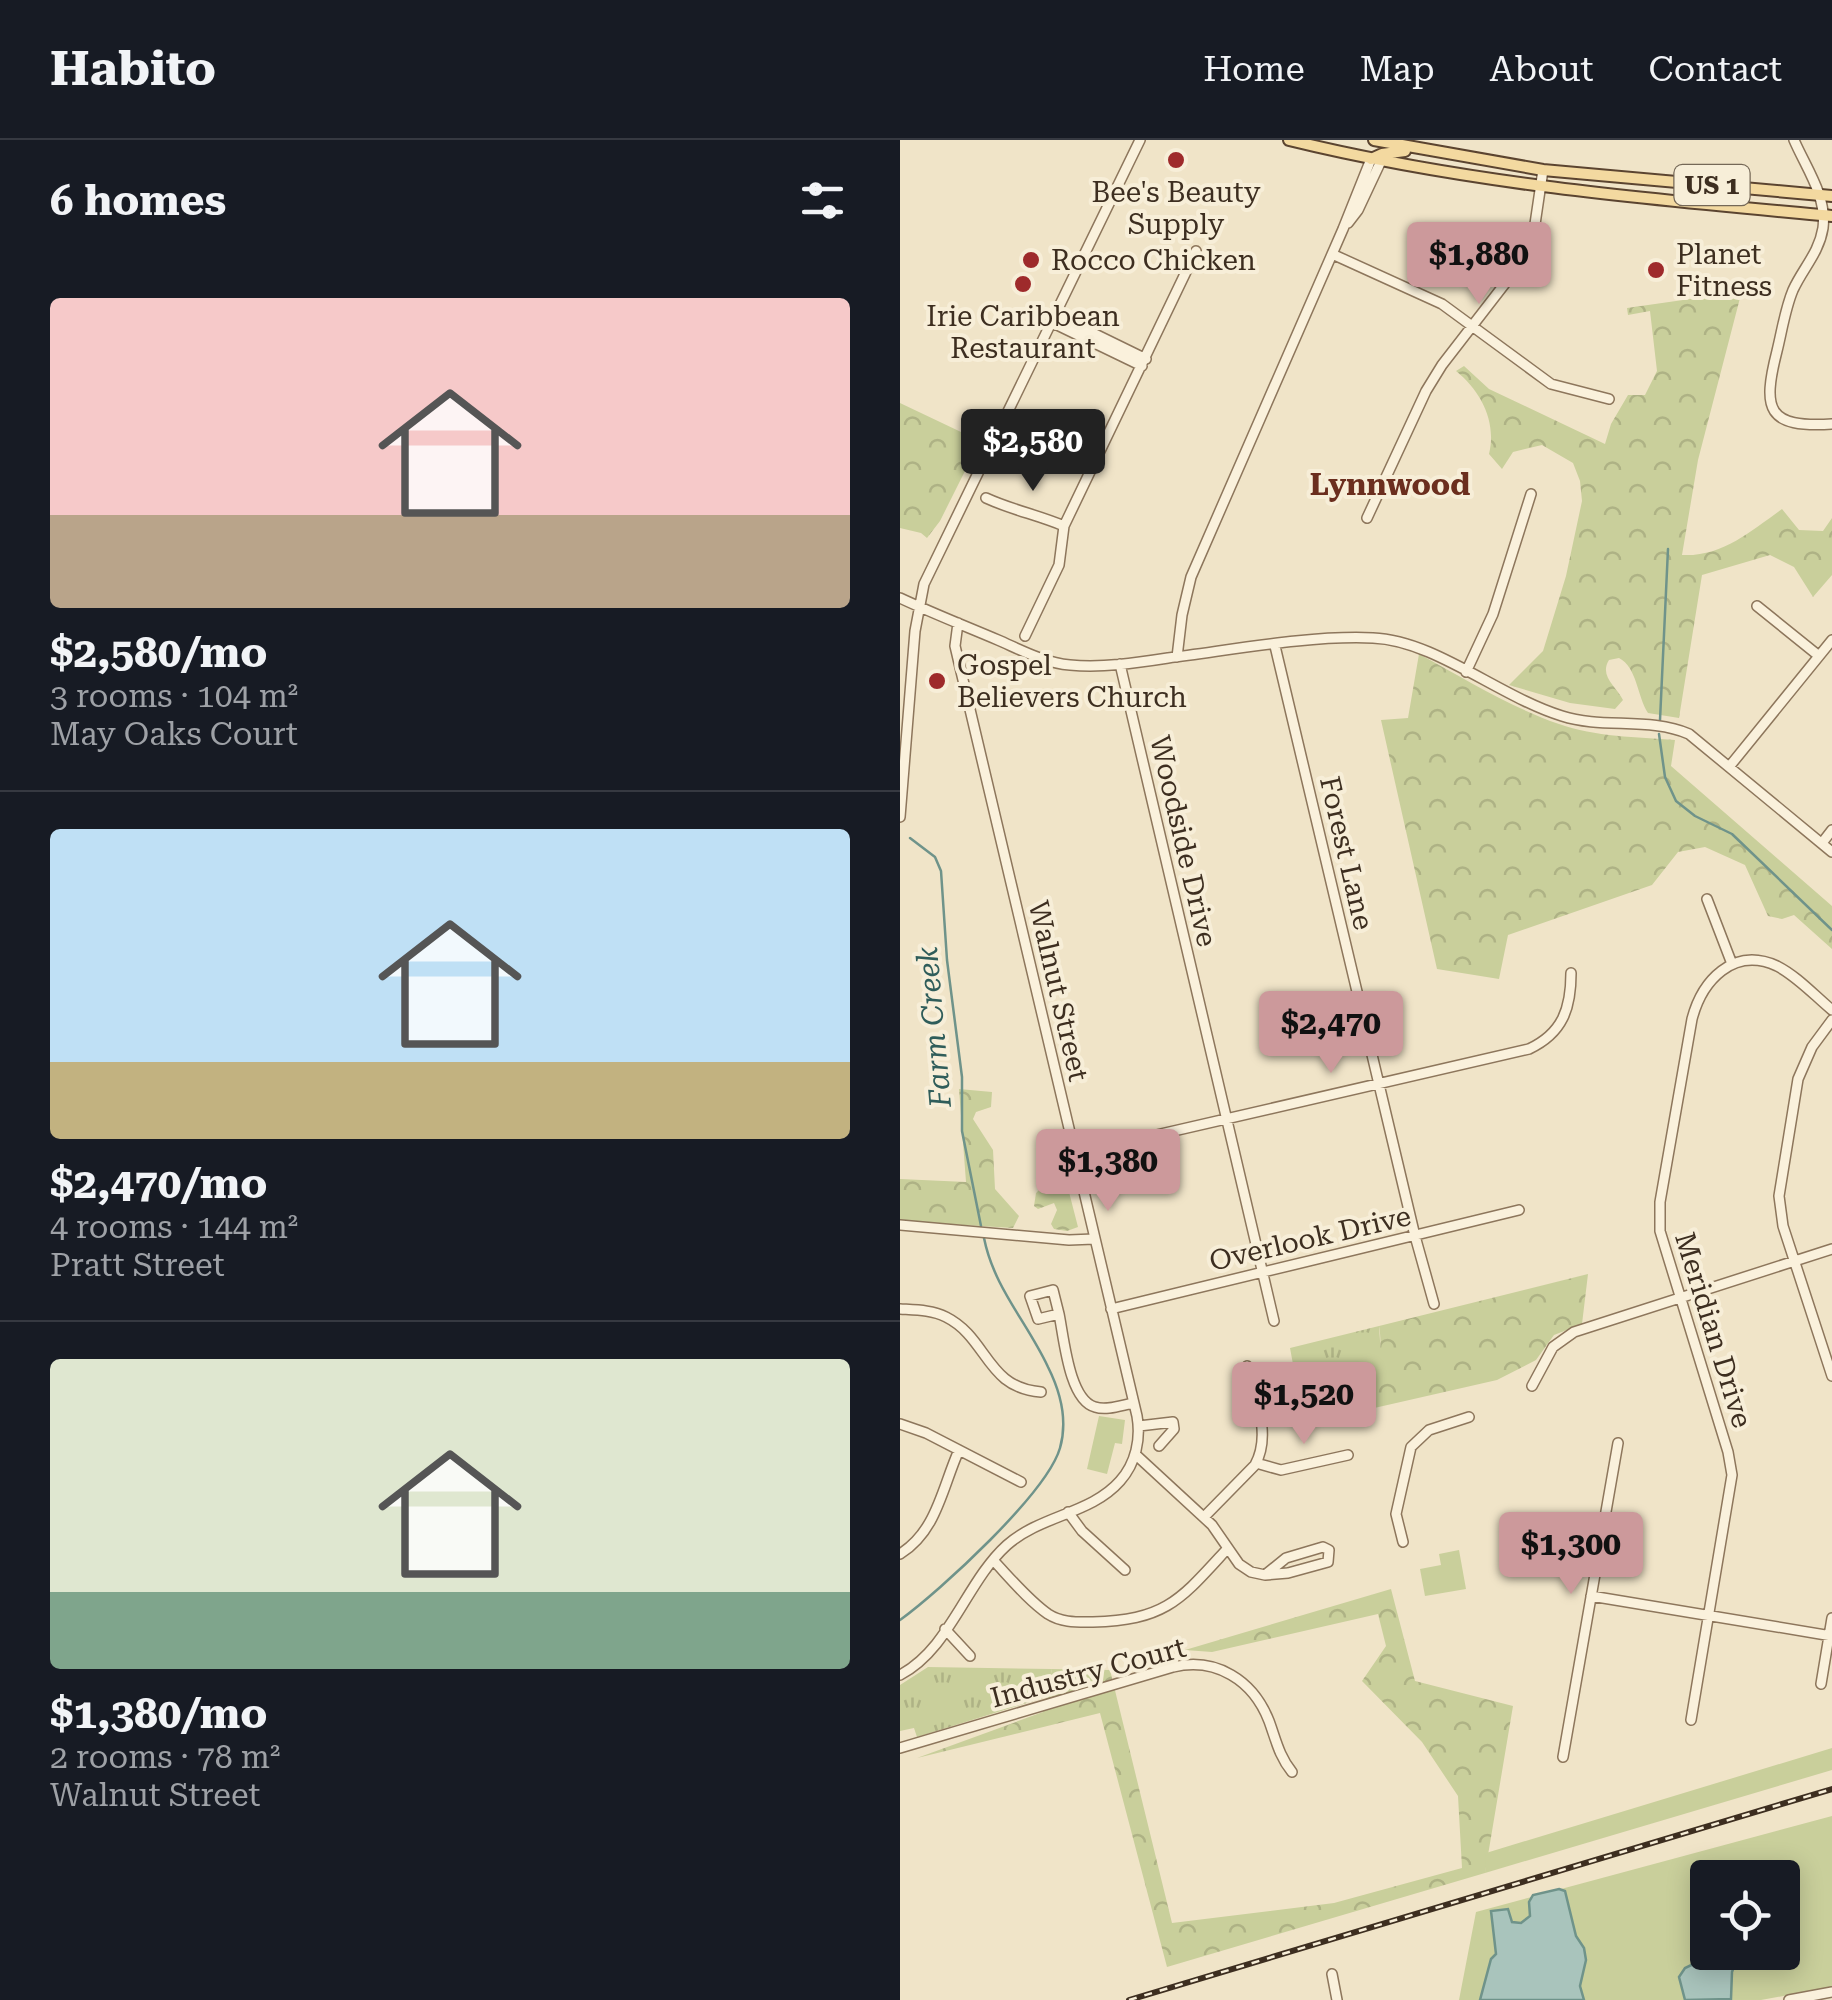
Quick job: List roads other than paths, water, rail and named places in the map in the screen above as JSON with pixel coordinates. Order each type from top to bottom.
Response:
[{"type":"main road","name":"US 1","points":[[1289,140],[1376,160],[1540,188],[1828,215]]},
{"type":"main road","name":"US 1","points":[[1374,140],[1542,170],[1826,195]]},
{"type":"main road","points":[[1376,160],[1386,153],[1421,150]]},
{"type":"street","points":[[900,817],[905,692],[918,606],[930,568],[1140,140]]},
{"type":"street","points":[[1794,140],[1826,195],[1828,215],[1819,246],[1789,302],[1768,391],[1773,409],[1785,421],[1799,426],[1832,424]]},
{"type":"street","points":[[1177,657],[1191,576],[1376,160]]},
{"type":"street","points":[[1367,518],[1417,408],[1442,365],[1516,268],[1535,224],[1542,170]]},
{"type":"street","points":[[1024,636],[1059,565],[1064,526],[1196,251]]},
{"type":"street","points":[[1332,254],[1431,298],[1551,384],[1609,399]]},
{"type":"street","points":[[1053,318],[1144,363]]},
{"type":"street","points":[[1466,672],[1488,628],[1531,494]]},
{"type":"street","points":[[986,498],[1064,526]]},
{"type":"street","points":[[900,598],[1058,663],[1120,664],[1384,638],[1416,646],[1566,718],[1680,730],[1832,852]]},
{"type":"street","points":[[1757,606],[1819,656]]},
{"type":"street","name":"Walnut Street","points":[[958,623],[954,646],[1139,1426],[1136,1454]]},
{"type":"street","points":[[1730,767],[1832,640]]},
{"type":"street","name":"Forest Lane","points":[[1275,646],[1434,1304]]},
{"type":"street","name":"Woodside Drive","points":[[1120,664],[1274,1321]]},
{"type":"street","points":[[1822,843],[1832,830]]},
{"type":"street","points":[[1707,899],[1732,964],[1758,961],[1777,966],[1832,1010]]},
{"type":"street","name":"Meridian Drive","points":[[1690,1720],[1732,1475],[1662,1240],[1660,1202],[1695,1006],[1709,980],[1732,964]]},
{"type":"street","points":[[1074,1154],[1539,1044],[1556,1030],[1567,1011],[1571,973]]},
{"type":"street","points":[[1832,1020],[1812,1047],[1798,1079],[1780,1177],[1780,1214],[1832,1376]]},
{"type":"street","name":"Overlook Drive","points":[[1111,1309],[1520,1210]]},
{"type":"street","points":[[900,1225],[1094,1239]]},
{"type":"street","points":[[1532,1386],[1553,1347],[1565,1336],[1832,1249]]},
{"type":"street","points":[[900,1309],[932,1312],[950,1319],[966,1331],[1000,1377],[1017,1388],[1041,1392]]},
{"type":"street","points":[[1058,1314],[1075,1388],[1082,1399],[1102,1408],[1134,1403]]},
{"type":"street","points":[[1204,1518],[1256,1463],[1264,1436],[1247,1366]]},
{"type":"street","points":[[1403,1542],[1396,1514],[1411,1447],[1429,1430],[1469,1417]]},
{"type":"street","points":[[1139,1426],[1174,1422],[1174,1429],[1159,1446]]},
{"type":"street","points":[[900,1424],[1020,1482]]},
{"type":"street","points":[[1563,1757],[1618,1443]]},
{"type":"street","points":[[900,1554],[921,1538],[932,1522],[959,1450]]},
{"type":"street","points":[[900,1674],[926,1655],[993,1560],[1020,1535],[1111,1490],[1126,1474],[1136,1454],[1204,1518],[1246,1569],[1265,1575],[1288,1573],[1328,1562],[1331,1555],[1323,1547],[1286,1558],[1265,1575]]},
{"type":"street","points":[[1256,1463],[1281,1470],[1348,1455]]},
{"type":"street","points":[[1068,1512],[1082,1531],[1125,1570]]},
{"type":"street","points":[[993,1560],[1052,1617],[1073,1622],[1114,1621],[1150,1614],[1177,1602],[1228,1548]]},
{"type":"street","points":[[1591,1596],[1831,1636]]},
{"type":"street","points":[[1820,1684],[1832,1618]]},
{"type":"street","points":[[945,1629],[970,1656]]},
{"type":"street","name":"Industry Court","points":[[900,1748],[1173,1667],[1197,1664],[1230,1673],[1248,1688],[1264,1710],[1276,1746],[1292,1772]]},
{"type":"street","points":[[1332,1974],[1338,2000]]},
{"type":"street","points":[[1789,2000],[1832,1992]]},
{"type":"water","points":[[1565,1891],[1576,1936],[1584,1948],[1586,1960],[1580,1986],[1584,2000],[1480,2000],[1491,1959],[1496,1954],[1491,1911],[1508,1909],[1512,1922],[1521,1923],[1530,1916],[1533,1895]]},
{"type":"water","points":[[1685,1968],[1733,1970],[1731,1999],[1685,2000],[1679,1977]]},
{"type":"waterway","points":[[1660,720],[1668,549]]},
{"type":"waterway","points":[[1659,734],[1665,777],[1676,801],[1695,816],[1732,834],[1832,930]]},
{"type":"waterway","name":"Farm Creek","points":[[910,838],[935,857],[941,871],[947,960],[962,1077],[962,1131],[981,1226]]},
{"type":"waterway","name":"Farm Creek","points":[[900,1620],[965,1565],[1014,1515],[1051,1467],[1060,1448],[1063,1417],[1056,1387],[995,1273],[984,1238]]},
{"type":"railway","points":[[1129,2000],[1832,1789]]},
{"type":"place","name":"Bee's Beauty Supply","points":[[1176,160]]},
{"type":"place","name":"Rocco Chicken","points":[[1031,260]]},
{"type":"place","name":"Planet Fitness","points":[[1656,270]]},
{"type":"place","name":"Irie Caribbean Restaurant","points":[[1023,284]]},
{"type":"place","name":"Gospel Believers Church","points":[[937,681]]},
{"type":"district","name":"Lynnwood","points":[[1390,485]]}]
